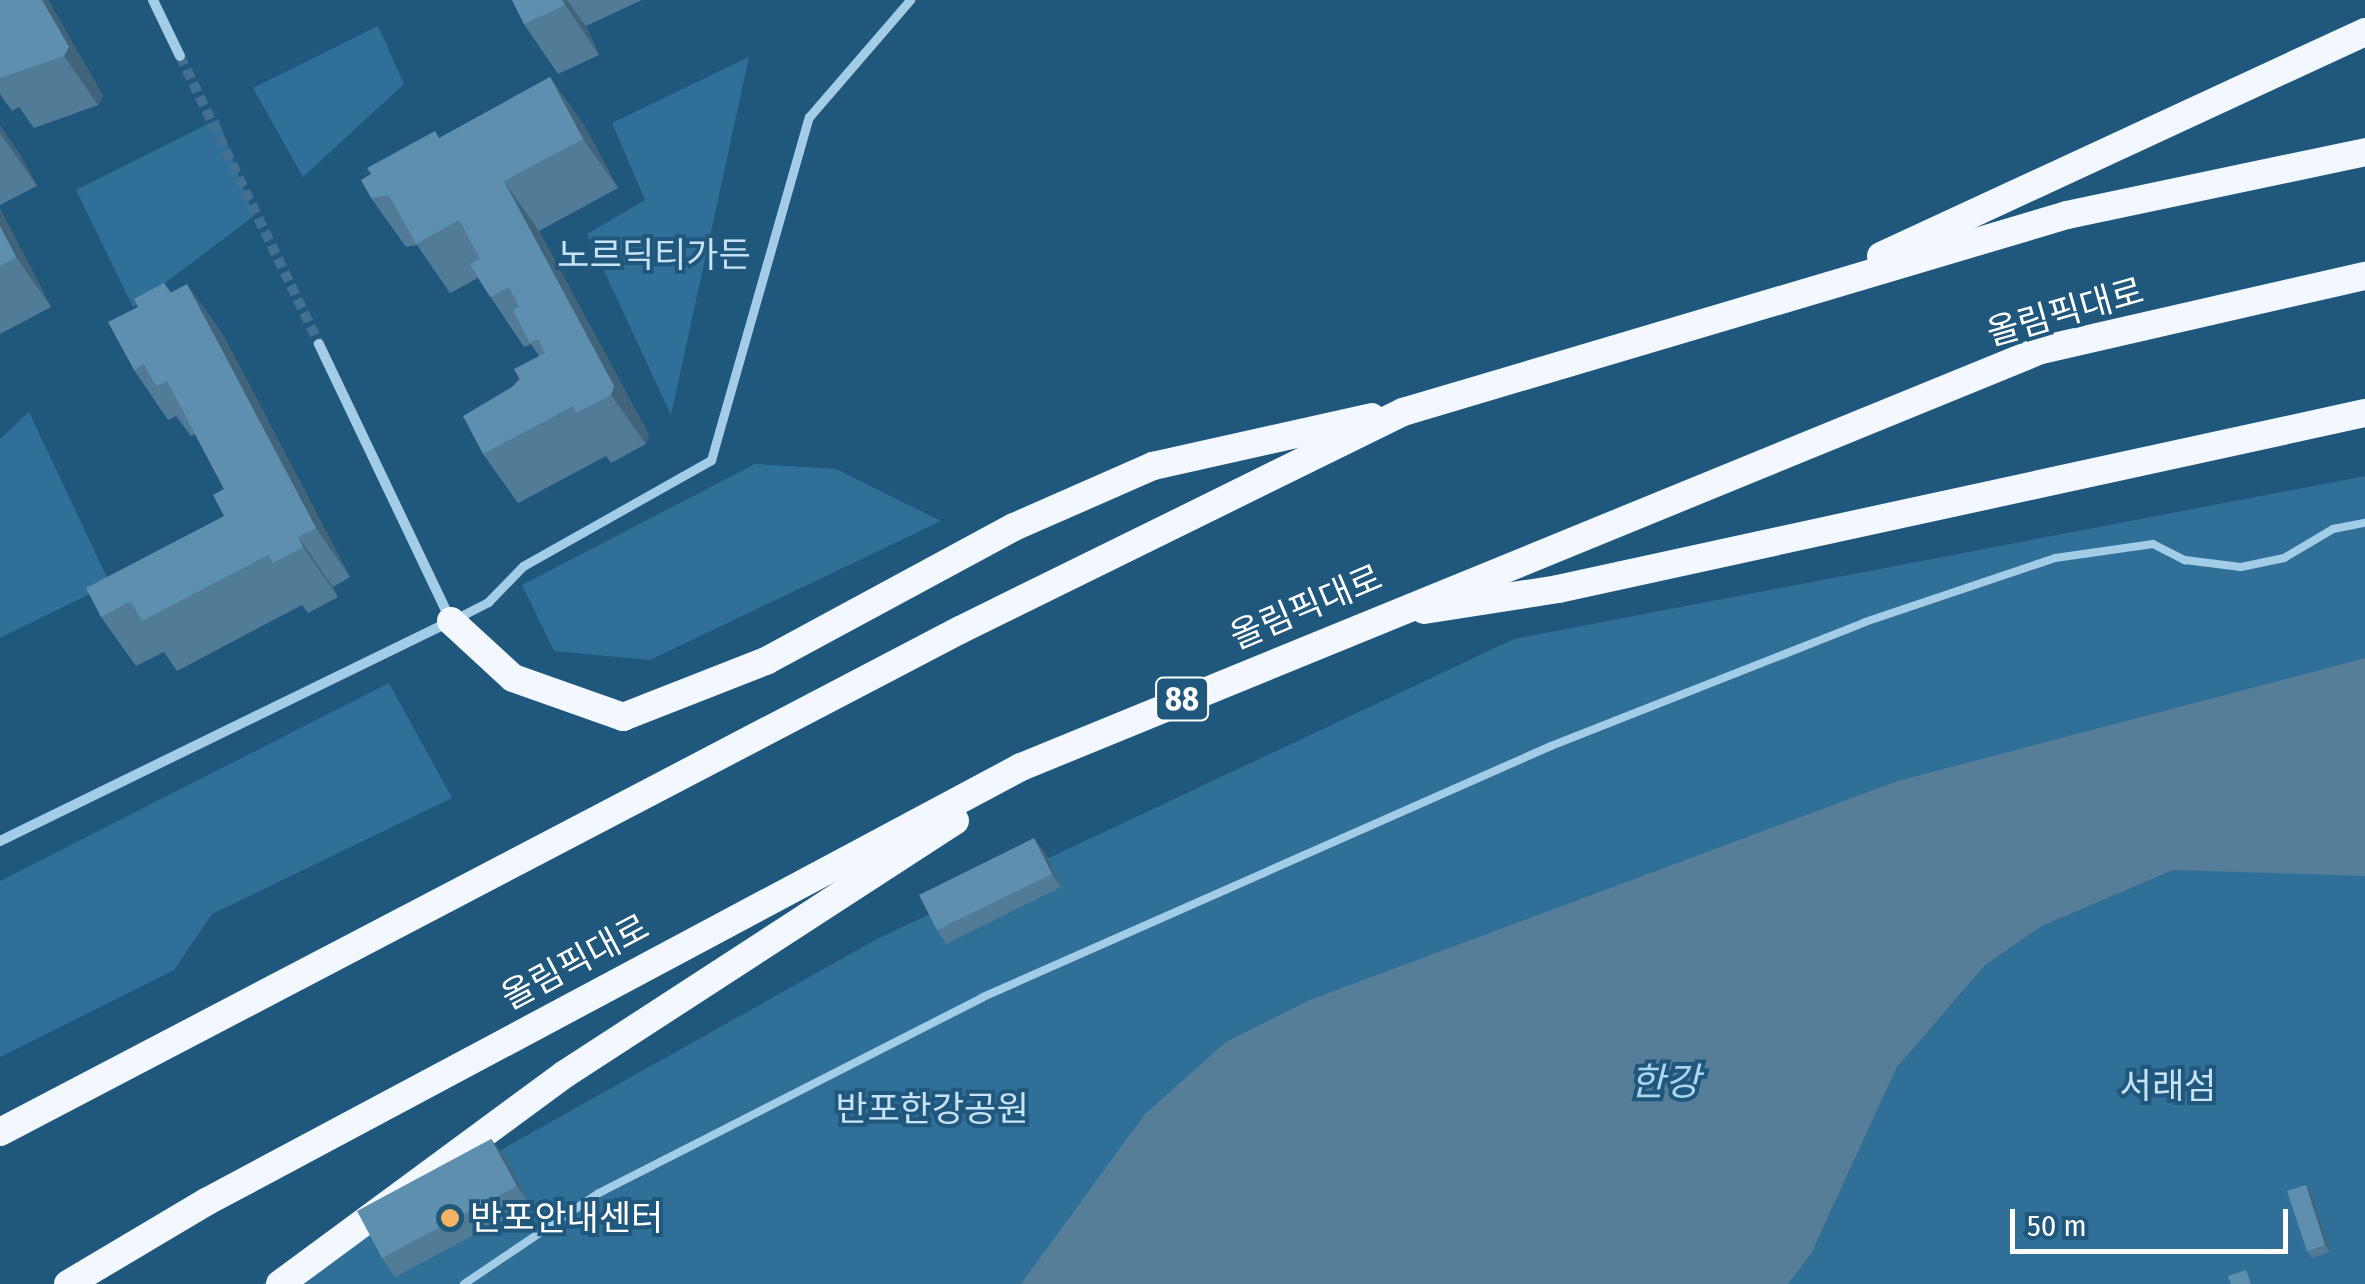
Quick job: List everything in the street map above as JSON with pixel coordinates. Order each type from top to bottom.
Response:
[{"type":"highway","points":[[1800,294],[2365,32]]},
{"type":"highway","points":[[451,622],[513,678],[623,717],[766,661],[1014,527],[1153,466],[1403,412],[2068,215],[2365,149]]},
{"type":"highway","name":"올림픽대로","points":[[68,1284],[206,1202],[1068,747],[1378,617],[2041,350],[2365,276]]},
{"type":"highway","points":[[0,1132],[960,630],[1403,412]]},
{"type":"highway","points":[[1378,617],[1558,590],[2365,413]]},
{"type":"highway","points":[[280,1284],[565,1074],[1068,747]]},
{"type":"street","points":[[154,0],[180,56]]},
{"type":"street","points":[[0,841],[451,622],[488,602],[523,566],[710,460],[809,117],[910,0]]},
{"type":"street","points":[[319,344],[451,622]]},
{"type":"lane","points":[[464,1284],[599,1193],[983,997],[1551,746],[1865,622],[2054,558],[2154,544],[2185,560],[2241,566],[2284,558],[2333,528],[2365,523]]},
{"type":"green space","points":[[378,26],[404,84],[303,177],[253,88]]},
{"type":"green space","name":"노르딕티가든","points":[[749,57],[671,415],[587,234],[645,200],[612,123]]},
{"type":"green space","points":[[218,119],[254,216],[133,307],[76,190]]},
{"type":"green space","points":[[29,412],[110,584],[0,638],[0,439]]},
{"type":"green space","points":[[755,464],[836,469],[941,521],[650,660],[554,651],[522,585]]},
{"type":"green space","name":"반포한강공원","points":[[2365,476],[2365,658],[1897,781],[1309,1000],[1227,1041],[1021,1284],[262,1284],[879,938],[1514,639]]},
{"type":"green space","points":[[389,683],[452,798],[212,914],[174,970],[0,1057],[0,881]]},
{"type":"green space","name":"서래섬","points":[[2210,867],[2365,876],[2365,1284],[1788,1284],[1811,1254],[1897,1067],[1984,965],[2042,926],[2173,870]]},
{"type":"water","name":"한강","points":[[2365,658],[2365,876],[2173,870],[2042,926],[1985,965],[1897,1067],[1811,1254],[1788,1284],[1021,1284],[1145,1114],[1227,1041],[1309,1000],[1897,781]]},
{"type":"building","points":[[0,0],[42,0],[69,47],[64,56],[0,78]]},
{"type":"building","points":[[512,0],[562,0],[565,5],[524,24]]},
{"type":"building","points":[[550,77],[583,139],[504,181],[614,386],[611,395],[576,413],[573,406],[483,454],[463,416],[512,387],[520,380],[514,369],[545,353],[538,339],[530,343],[513,310],[519,307],[509,287],[490,297],[470,264],[480,259],[459,220],[416,244],[389,195],[371,198],[361,180],[371,174],[367,168],[435,131],[439,138]]},
{"type":"building","points":[[0,226],[16,257],[0,266]]},
{"type":"building","points":[[164,283],[170,293],[187,284],[316,528],[298,537],[303,547],[273,563],[268,555],[142,621],[131,601],[101,617],[86,588],[224,516],[213,495],[224,489],[167,381],[156,386],[144,364],[134,370],[108,322],[138,307],[134,299]]},
{"type":"building","points":[[1034,838],[1052,874],[937,930],[919,895]]},
{"type":"building","points":[[491,1139],[517,1186],[382,1258],[357,1211]]},
{"type":"building","points":[[2306,1185],[2325,1245],[2307,1251],[2287,1191]]},
{"type":"building","points":[[2246,1270],[2251,1284],[2231,1284],[2228,1276]]},
{"type":"tunnel","points":[[180,56],[319,344]]},
{"type":"place","name":"반포안내센터","points":[[450,1218]]}]
